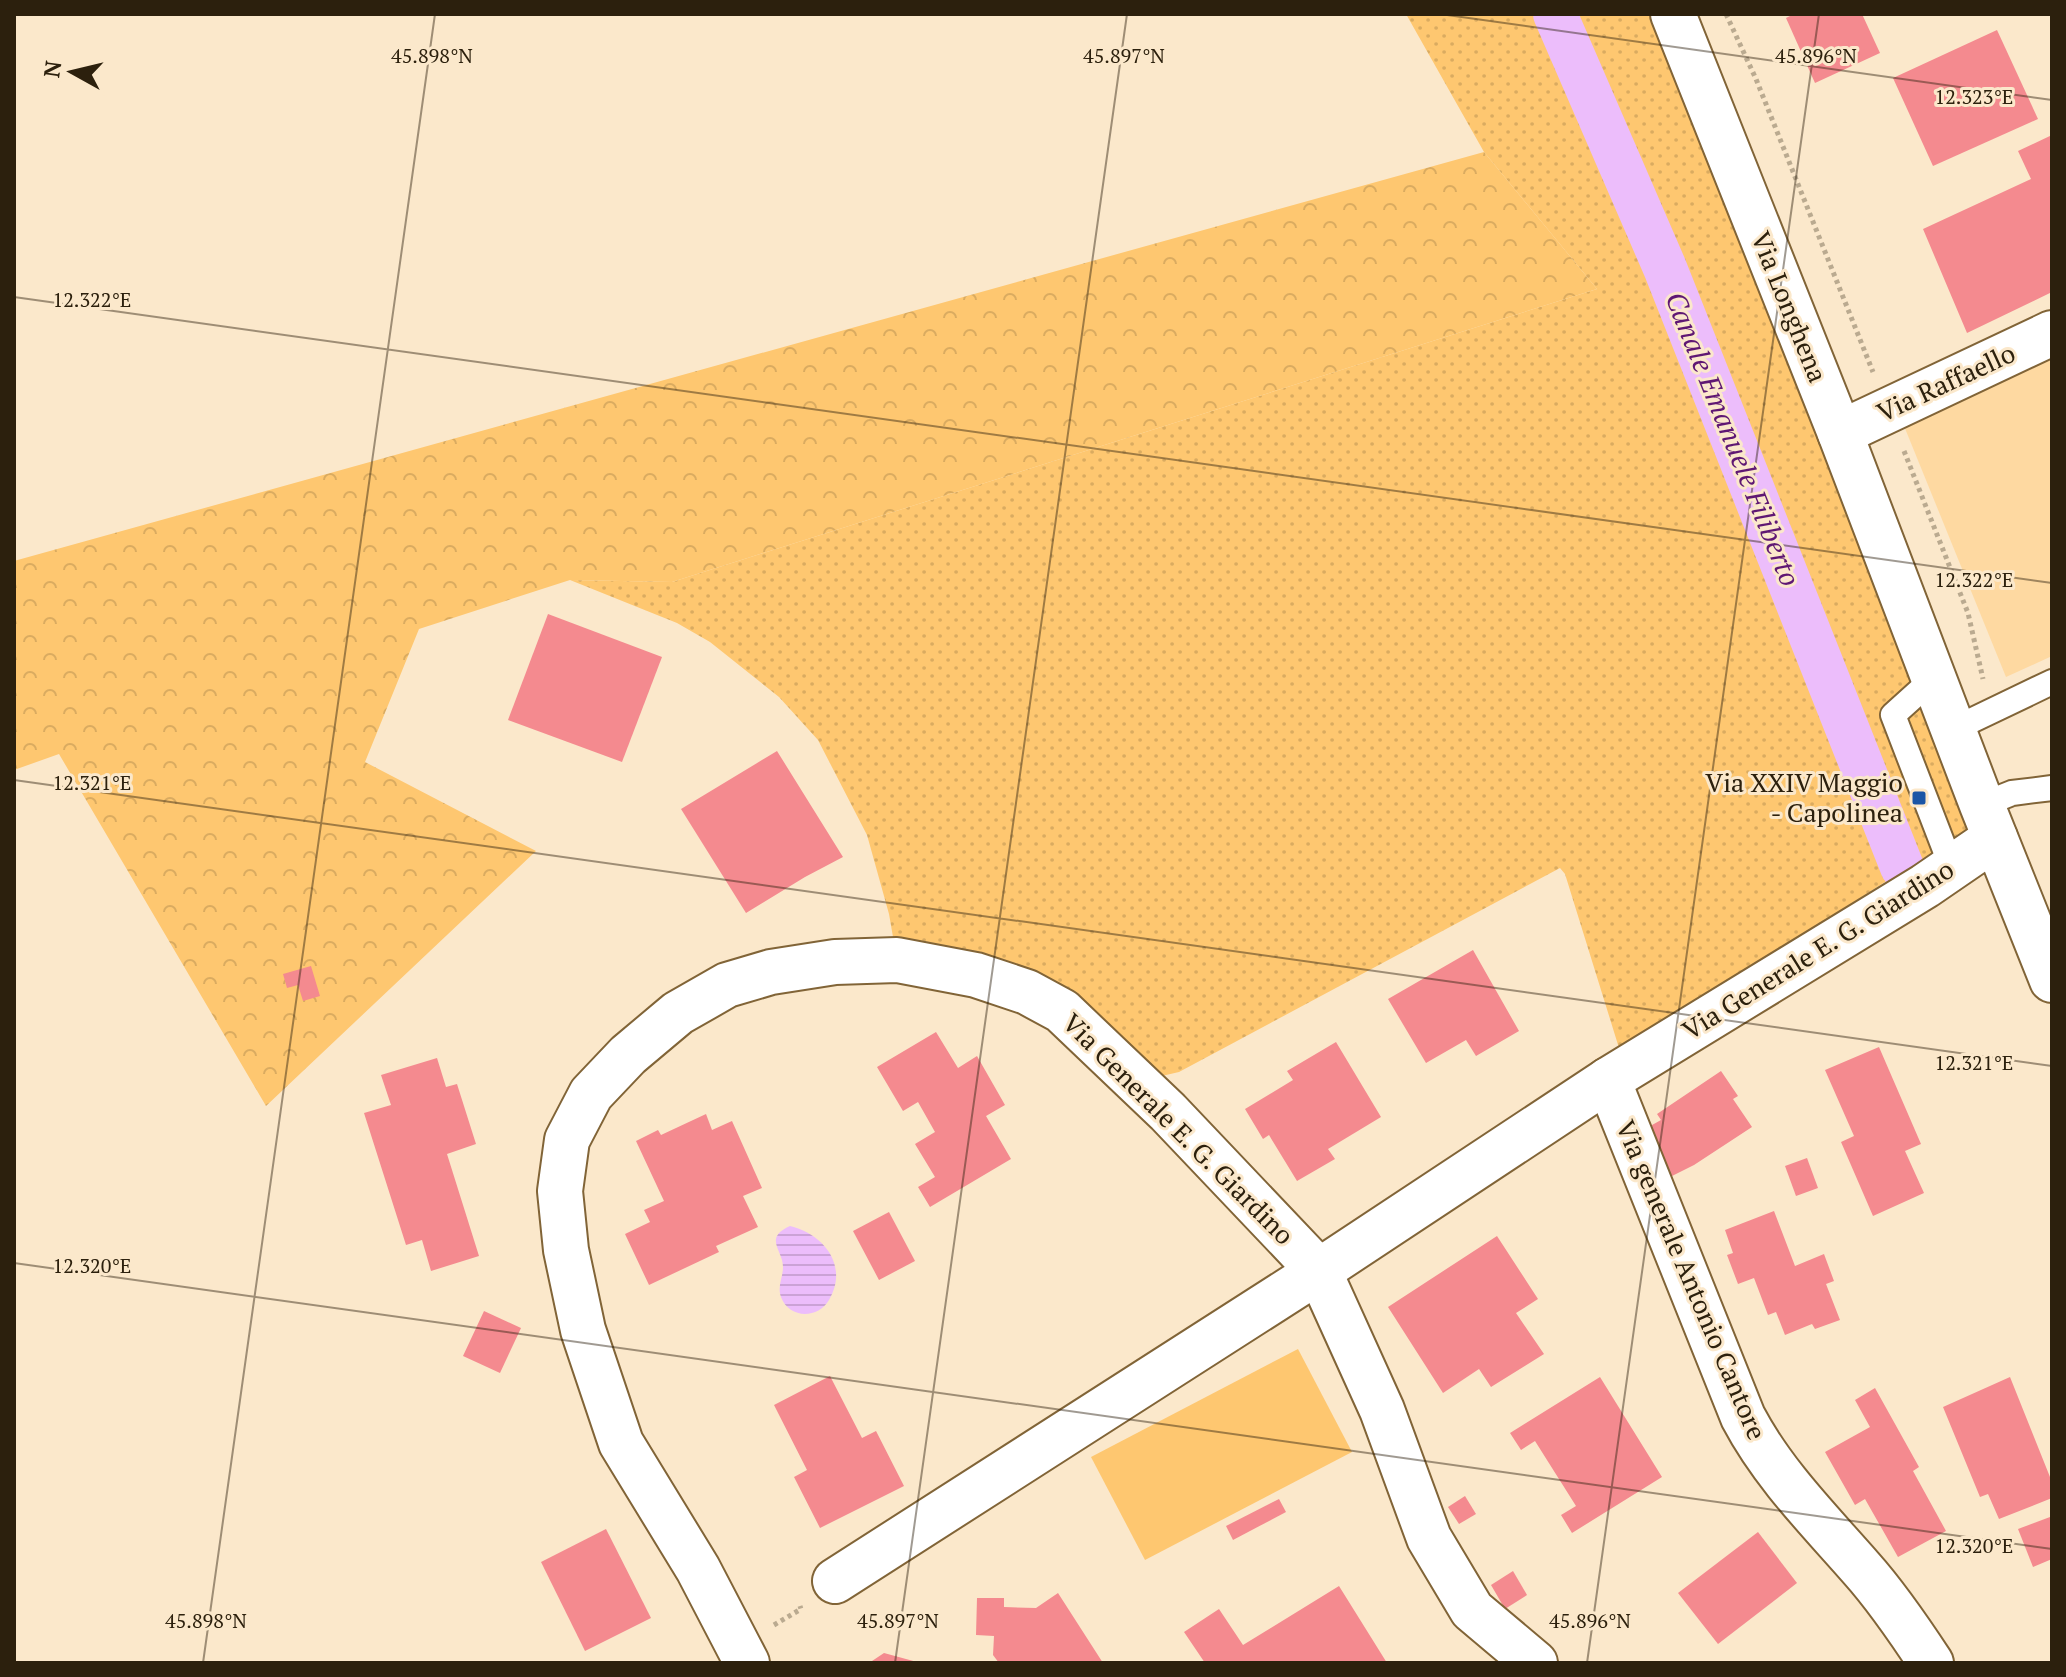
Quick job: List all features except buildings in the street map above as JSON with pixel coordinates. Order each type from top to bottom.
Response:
[{"type":"street","name":"Via Longhena","points":[[1673,14],[1934,678],[1972,720],[1988,821],[2052,980]]},
{"type":"street","name":"Via Raffaello","points":[[1840,433],[2052,333]]},
{"type":"street","name":"Via Generale E. G. Giardino","points":[[835,1581],[1319,1271],[1608,1080],[1952,868],[1988,821]]},
{"type":"street","name":"Via Generale E. G. Giardino","points":[[743,1654],[698,1569],[621,1443],[583,1330],[566,1250],[560,1191],[567,1140],[591,1094],[628,1055],[678,1013],[727,985],[771,972],[835,962],[897,960],[976,975],[1027,992],[1062,1011],[1168,1112],[1319,1271],[1382,1410],[1429,1538],[1472,1610],[1535,1663]]},
{"type":"street","name":"Via generale Antonio Cantore","points":[[1608,1080],[1756,1443],[1864,1570],[1931,1663]]},
{"type":"lane","points":[[1934,678],[1893,715],[1952,868]]},
{"type":"lane","points":[[1972,720],[2052,682]]},
{"type":"lane","points":[[1988,821],[2012,793],[2052,788]]},
{"type":"path","points":[[1726,14],[1762,94],[1878,383]]},
{"type":"path","points":[[1902,445],[1968,613],[1972,720]]},
{"type":"path","points":[[743,1654],[801,1609],[798,1601],[835,1581]]},
{"type":"shaded area","points":[[2052,357],[2052,656],[2006,677],[1904,426]]},
{"type":"shaded area","points":[[790,1226],[823,1244],[834,1264],[836,1275],[829,1300],[818,1311],[811,1313],[797,1313],[790,1309],[780,1293],[783,1267],[776,1240]]},
{"type":"green space","points":[[1406,14],[1673,14],[1995,838],[1925,886],[1888,880],[1629,1047],[1619,1048],[1565,874],[1560,868],[1179,1072],[1136,1082],[1062,1011],[897,960],[889,914],[867,835],[818,740],[779,697],[710,642],[677,623],[570,580],[672,582],[1597,289],[1484,152]]},
{"type":"green space","points":[[1484,152],[1597,289],[672,582],[570,580],[419,629],[365,762],[536,851],[266,1106],[59,754],[14,770],[14,561]]},
{"type":"green space","points":[[1298,1349],[1352,1452],[1145,1560],[1091,1457]]},
{"type":"waterway","name":"Canale Emanuele Filiberto","points":[[1555,14],[1665,268],[1902,867]]},
{"type":"place","name":"Via XXIV Maggio - Capolinea","points":[[1919,798]]}]
